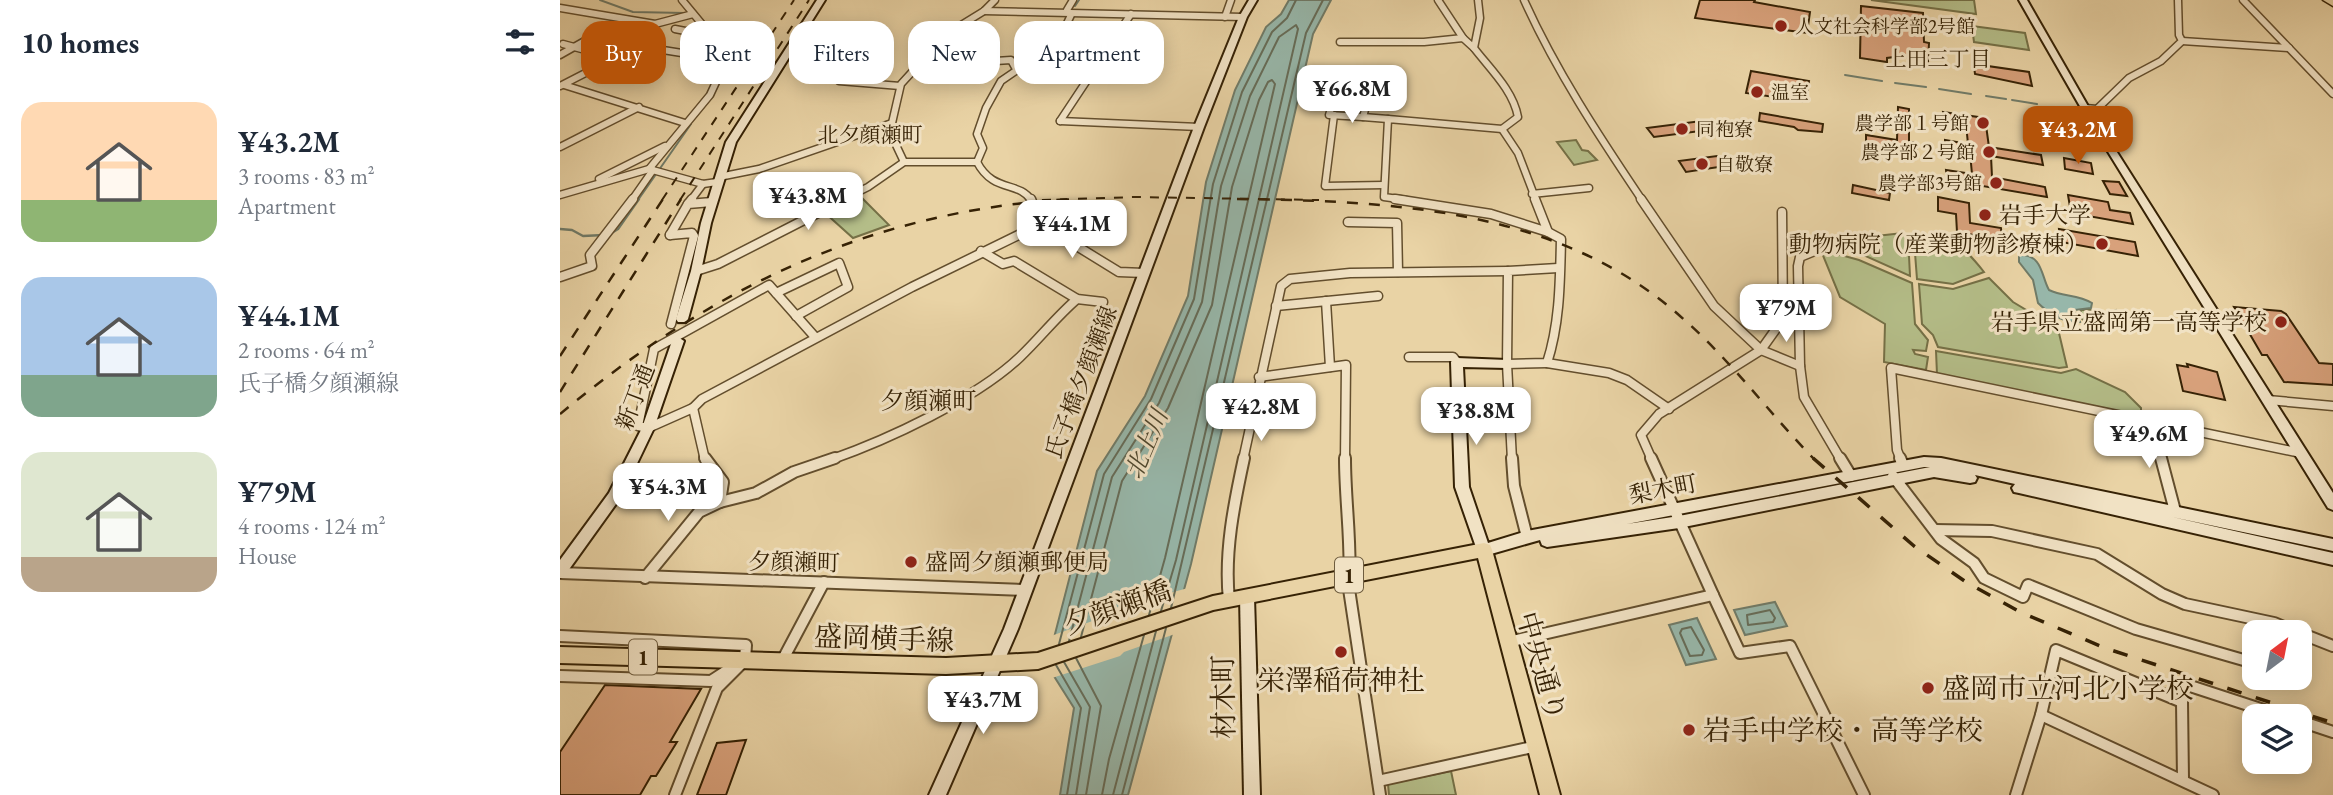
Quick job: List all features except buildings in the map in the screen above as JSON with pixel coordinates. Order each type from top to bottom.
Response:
[{"type":"highway","points":[[2328,0],[2333,2]]},
{"type":"main road","name":"1","points":[[1221,601],[1484,550]]},
{"type":"main road","name":"中央通り","points":[[1484,550],[1550,795]]},
{"type":"main road","name":"夕顔瀬橋","points":[[1038,661],[1221,601]]},
{"type":"main road","name":"1","points":[[560,655],[736,660]]},
{"type":"main road","name":"盛岡横手線","points":[[736,660],[946,667],[1038,661]]},
{"type":"street","points":[[682,0],[699,21]]},
{"type":"street","points":[[682,319],[718,179],[731,142],[821,0]]},
{"type":"street","points":[[968,21],[995,0]]},
{"type":"street","points":[[1068,21],[1071,15],[1067,10],[1073,0]]},
{"type":"street","points":[[1225,17],[1231,0]]},
{"type":"street","name":"氏子橋夕顔瀬線","points":[[937,795],[997,663],[1199,127],[1243,17],[1253,0]]},
{"type":"street","points":[[1363,117],[1369,95],[1336,93],[1329,115],[1502,129],[1518,117],[1518,111],[1504,86],[1463,38],[1438,0]]},
{"type":"street","points":[[1474,48],[1480,18],[1478,0]]},
{"type":"street","points":[[1524,0],[1541,38],[1590,123],[1714,306],[1760,349],[1800,366]]},
{"type":"street","points":[[2022,0],[2085,108],[2333,504]]},
{"type":"street","points":[[2178,0],[2179,35],[2182,41]]},
{"type":"street","points":[[2243,0],[2333,94]]},
{"type":"street","points":[[560,8],[655,24],[693,14]]},
{"type":"street","points":[[984,11],[1243,17]]},
{"type":"street","points":[[1131,14],[1060,121],[1199,127]]},
{"type":"street","points":[[676,30],[680,31]]},
{"type":"street","points":[[1340,42],[1424,42],[1463,38]]},
{"type":"street","points":[[2085,108],[2098,109],[2129,78],[2161,61],[2182,41],[2289,48]]},
{"type":"street","points":[[560,55],[581,43]]},
{"type":"street","points":[[563,44],[581,49]]},
{"type":"street","points":[[1014,71],[1001,81],[986,108],[977,134],[983,148],[977,162],[983,174],[998,186],[1024,192],[1030,197],[1041,224],[1119,272],[1144,274]]},
{"type":"street","points":[[561,84],[581,74]]},
{"type":"street","points":[[904,162],[895,145],[892,123],[900,86],[908,76]]},
{"type":"street","points":[[561,84],[685,123]]},
{"type":"street","points":[[560,278],[592,265],[590,255],[605,234],[612,229],[651,169],[716,84]]},
{"type":"street","points":[[880,84],[900,86]]},
{"type":"street","points":[[560,147],[639,107]]},
{"type":"street","points":[[1334,115],[1325,186],[1384,185]]},
{"type":"street","points":[[1388,119],[1384,197],[1491,214],[1548,232],[1561,239],[1558,268],[1560,299],[1547,363]]},
{"type":"street","points":[[560,195],[651,169],[703,184],[759,169],[892,123]]},
{"type":"street","points":[[1502,129],[1518,153],[1548,232]]},
{"type":"street","points":[[579,190],[670,144]]},
{"type":"street","points":[[696,271],[718,264],[868,187],[904,162],[977,162]]},
{"type":"street","points":[[671,324],[694,236],[692,233],[670,234],[703,184]]},
{"type":"street","points":[[1532,194],[1589,188]]},
{"type":"street","points":[[688,204],[712,202]]},
{"type":"street","points":[[1782,212],[1783,319],[1760,349],[1659,414],[1641,435],[1672,509],[1740,653],[1790,646],[1864,795]]},
{"type":"street","points":[[1348,222],[1397,223],[1398,272]]},
{"type":"street","points":[[815,337],[769,285],[654,349],[638,426],[648,428],[693,408],[702,399],[815,337],[981,251],[1041,224]]},
{"type":"street","points":[[1817,250],[1800,257],[1798,266],[1800,366],[1804,397],[1851,475]]},
{"type":"street","points":[[981,251],[1003,264],[1014,261],[1077,299],[1103,302]]},
{"type":"street","points":[[776,293],[839,263],[848,286],[796,316]]},
{"type":"street","points":[[1221,601],[1227,581],[1234,502],[1259,377],[1281,286],[1290,279],[1350,273],[1558,268]]},
{"type":"street","points":[[1508,271],[1507,364],[1514,486],[1527,537]]},
{"type":"street","points":[[1276,306],[1378,296]]},
{"type":"street","points":[[645,578],[699,512],[720,502],[756,493],[794,472],[869,446],[964,397],[1019,358],[1058,315],[1077,299]]},
{"type":"street","points":[[1326,301],[1330,367]]},
{"type":"street","name":"新丁通","points":[[560,572],[614,498],[648,428],[678,341]]},
{"type":"street","points":[[1409,357],[1453,357],[1457,362],[1462,487],[1484,550],[1679,522],[1892,475],[1934,472],[2333,559]]},
{"type":"street","points":[[1457,362],[1547,363],[1609,373],[1627,380],[1669,409]]},
{"type":"street","points":[[1259,377],[1346,365],[1345,496],[1349,575],[1380,795]]},
{"type":"street","points":[[1903,466],[1897,450],[1891,368],[2301,453]]},
{"type":"street","points":[[2268,400],[2333,406]]},
{"type":"street","points":[[693,408],[705,459],[723,482],[720,502]]},
{"type":"street","points":[[2151,421],[2175,511]]},
{"type":"street","points":[[1892,475],[1903,466],[1924,462],[1941,463],[2333,545]]},
{"type":"street","name":"梨木町","points":[[1484,550],[1527,537],[1851,475],[1892,475]]},
{"type":"street","points":[[1892,475],[1941,539],[1974,563],[1984,578],[2023,597],[2028,585],[2136,629],[2242,660]]},
{"type":"street","points":[[1935,530],[1992,531],[2097,554],[2162,594],[2185,604],[2260,620]]},
{"type":"street","name":"夕顔瀬町","points":[[560,572],[645,578],[1026,590]]},
{"type":"street","points":[[782,661],[824,582]]},
{"type":"street","points":[[1507,642],[1713,595]]},
{"type":"street","name":"材木町","points":[[1247,597],[1252,795]]},
{"type":"street","points":[[560,636],[746,645],[717,688],[675,795]]},
{"type":"street","points":[[2312,638],[2333,646]]},
{"type":"street","points":[[2016,795],[2041,715],[2056,650],[2182,702]]},
{"type":"street","points":[[560,676],[711,681],[736,660]]},
{"type":"street","points":[[2183,779],[2184,684],[2245,704]]},
{"type":"street","points":[[2041,715],[2213,795]]},
{"type":"street","points":[[2312,725],[2333,732]]},
{"type":"street","points":[[1378,781],[1537,746]]},
{"type":"green space","points":[[1871,0],[1974,0],[1976,14]]},
{"type":"green space","points":[[1972,26],[2025,33],[2029,50],[1974,42]]},
{"type":"green space","points":[[1576,140],[1582,150],[1588,151],[1597,160],[1574,165],[1557,142]]},
{"type":"green space","points":[[860,196],[889,225],[853,238],[824,212]]},
{"type":"green space","points":[[1903,233],[1908,236],[1910,276],[1850,249],[1853,243],[1876,236]]},
{"type":"green space","points":[[1918,237],[1956,245],[1984,272],[1953,284],[1917,279],[1914,240]]},
{"type":"green space","points":[[1830,252],[1859,260],[1912,283],[1915,324],[1928,340],[1926,351],[1913,350],[1915,354],[1928,357],[1926,370],[1884,362],[1885,324],[1840,297],[1822,253]]},
{"type":"green space","points":[[1989,278],[2013,302],[2058,329],[2067,367],[2059,368],[1938,347],[1933,335],[1922,324],[1919,284],[1953,289]]},
{"type":"green space","points":[[2082,310],[2096,310],[2111,317],[2109,313],[2116,310],[2123,320],[2113,318],[2113,327],[2098,329],[2077,314]]},
{"type":"green space","points":[[1936,351],[2061,373],[2076,369],[2125,392],[2141,408],[2141,414],[2135,415],[1937,374]]},
{"type":"green space","points":[[1451,771],[1456,795],[1389,795],[1388,784]]},
{"type":"water","name":"北上川","points":[[1289,0],[1331,0],[1313,34],[1191,564],[1128,795],[1060,795],[1074,708],[1047,665],[1097,471],[1145,396],[1188,296],[1206,182],[1235,90],[1266,27],[1281,14]]},
{"type":"water","points":[[2019,255],[2033,258],[2037,262],[2049,290],[2092,303],[2091,308],[2074,310],[2080,322],[2058,317],[2038,303],[2033,280],[2019,262]]},
{"type":"water","points":[[1775,602],[1787,626],[1745,635],[1734,610]]},
{"type":"water","points":[[1697,618],[1716,659],[1686,665],[1669,625]]},
{"type":"pier","points":[[1188,588],[1175,634],[1124,652],[1120,656],[1052,678],[1044,665],[1051,636],[1109,615],[1115,608]]},
{"type":"waterway","points":[[600,0],[633,12],[685,13]]},
{"type":"waterway","points":[[1075,6],[1079,0]]},
{"type":"waterway","points":[[1845,75],[1882,81]]},
{"type":"waterway","points":[[1895,83],[1926,87]]},
{"type":"waterway","points":[[1939,89],[1971,94]]},
{"type":"waterway","points":[[1986,96],[2006,99]]},
{"type":"waterway","points":[[2012,100],[2037,104]]},
{"type":"waterway","points":[[638,200],[691,124]]},
{"type":"waterway","points":[[610,234],[618,229],[639,199]]},
{"type":"waterway","points":[[560,229],[572,230],[583,236],[604,235]]},
{"type":"tunnel","points":[[678,341],[682,319]]},
{"type":"railway","points":[[662,200],[794,0]]},
{"type":"railway","points":[[680,200],[809,0]]},
{"type":"railway","points":[[1069,199],[1135,197],[1319,200]]},
{"type":"railway","points":[[560,356],[663,199]]},
{"type":"railway","points":[[560,392],[681,199]]},
{"type":"railway","points":[[560,414],[617,369],[676,329],[735,294],[797,264],[861,239],[927,220],[997,207],[1069,199]]},
{"type":"railway","points":[[1042,200],[1069,199]]},
{"type":"railway","points":[[1237,199],[1413,208],[1471,218],[1527,232],[1581,252],[1632,280],[1680,316],[1733,368],[1814,459]]},
{"type":"railway","points":[[1814,459],[1914,546],[1966,582],[2020,612],[2105,648],[2333,723]]},
{"type":"place","name":"人文社会科学部2号館","points":[[1781,26]]},
{"type":"place","name":"温室","points":[[1757,92]]},
{"type":"place","name":"農学部１号館","points":[[1983,123]]},
{"type":"place","name":"同袍寮","points":[[1682,129]]},
{"type":"place","name":"農学部２号館","points":[[1989,152]]},
{"type":"place","name":"自敬寮","points":[[1702,164]]},
{"type":"place","name":"農学部3号館","points":[[1996,183]]},
{"type":"place","name":"岩手大学","points":[[1985,215]]},
{"type":"place","name":"動物病院（産業動物診療棟）","points":[[2102,244]]},
{"type":"place","name":"岩手県立盛岡第一高等学校","points":[[2281,322]]},
{"type":"place","name":"盛岡夕顔瀬郵便局","points":[[911,562]]},
{"type":"place","name":"栄澤稲荷神社","points":[[1341,652]]},
{"type":"place","name":"盛岡市立河北小学校","points":[[1928,688]]},
{"type":"place","name":"岩手中学校・高等学校","points":[[1689,730]]},
{"type":"district","name":"上田三丁目","points":[[1938,58]]},
{"type":"district","name":"北夕顔瀬町","points":[[870,134]]},
{"type":"district","name":"夕顔瀬町","points":[[928,400]]}]
